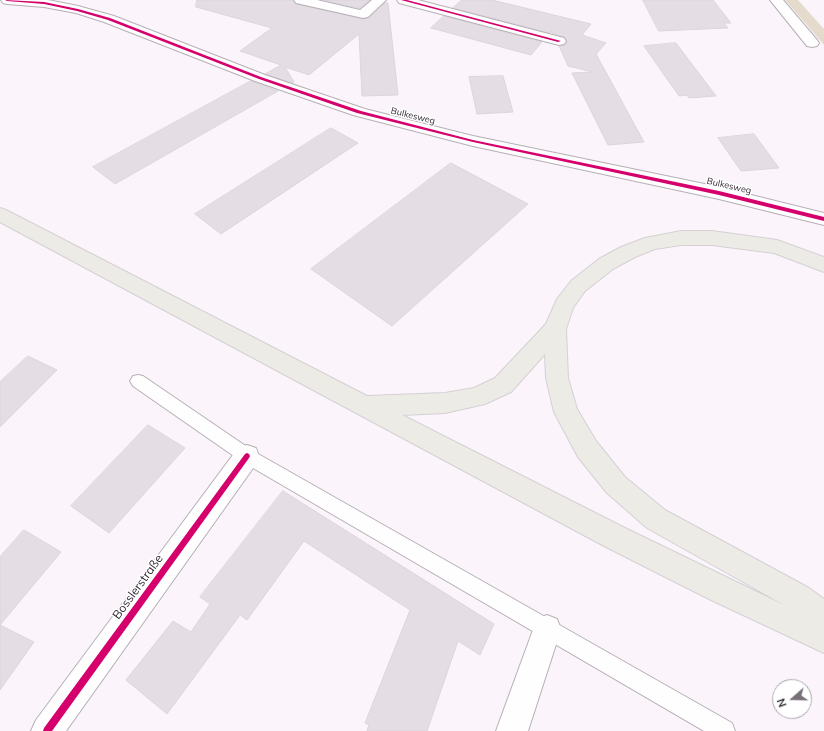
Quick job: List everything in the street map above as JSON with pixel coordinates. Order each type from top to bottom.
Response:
[{"type":"main road","points":[[0,214],[121,276],[363,406],[722,591],[824,638]]},
{"type":"main road","points":[[824,265],[777,247],[712,238],[681,238],[652,243],[628,252],[606,264],[578,286],[564,304],[555,329],[557,378],[566,412],[587,449],[616,485],[656,519],[800,598],[824,616]]},
{"type":"main road","points":[[363,406],[445,403],[477,397],[503,385],[555,329]]},
{"type":"street","name":"Bulkesweg","points":[[7,0],[44,3],[78,10],[109,19],[260,78],[359,112],[473,141],[719,193],[824,218]]},
{"type":"street","points":[[300,0],[363,14],[380,0]]},
{"type":"street","points":[[403,0],[559,41]]},
{"type":"street","points":[[776,0],[812,43]]},
{"type":"street","name":"Bosslerstraße","points":[[47,731],[247,456]]},
{"type":"street","points":[[512,731],[547,629]]},
{"type":"lane","points":[[138,381],[247,456],[724,731]]},
{"type":"shaded area","points":[[785,0],[798,0],[824,29],[824,45]]},
{"type":"building","points":[[197,0],[293,0],[296,4],[363,19],[369,18],[385,3],[388,3],[398,95],[362,96],[359,34],[309,75],[285,67],[294,82],[292,83],[265,74],[281,65],[240,51],[272,28],[196,7]]},
{"type":"building","points":[[324,0],[370,0],[360,8]]},
{"type":"building","points":[[462,0],[492,0],[591,24],[582,35],[606,43],[596,54],[644,142],[608,145],[572,73],[593,72],[568,66],[559,46],[565,45],[567,42],[565,37],[552,33],[551,31],[550,33],[453,8]]},
{"type":"building","points":[[643,0],[713,0],[731,23],[724,23],[728,28],[659,31]]},
{"type":"building","points":[[444,16],[542,42],[531,55],[431,28]]},
{"type":"building","points":[[676,43],[716,96],[689,98],[687,95],[679,96],[644,46]]},
{"type":"building","points":[[503,76],[513,112],[477,114],[469,77]]},
{"type":"building","points":[[251,81],[278,91],[115,184],[93,167]]},
{"type":"building","points":[[331,128],[358,143],[221,234],[195,214]]},
{"type":"building","points":[[754,134],[779,168],[741,171],[718,138]]},
{"type":"building","points":[[451,163],[528,204],[392,326],[311,269]]},
{"type":"building","points":[[28,356],[57,370],[0,427],[0,382]]},
{"type":"building","points":[[148,425],[185,448],[109,533],[71,506]]},
{"type":"building","points":[[283,491],[494,624],[480,655],[458,641],[427,731],[367,731],[369,725],[365,723],[410,610],[304,541],[247,620],[240,615],[167,714],[126,680],[173,621],[191,632],[210,604],[200,597]]},
{"type":"building","points":[[24,530],[61,552],[0,625],[0,557]]},
{"type":"building","points":[[0,625],[34,642],[0,690]]},
{"type":"cycle path","points":[[7,0],[44,3],[78,10],[109,19],[260,78],[359,112],[473,141],[719,193],[824,219]]},
{"type":"cycle path","points":[[403,0],[559,41]]},
{"type":"cycle path","points":[[47,731],[247,456]]}]
